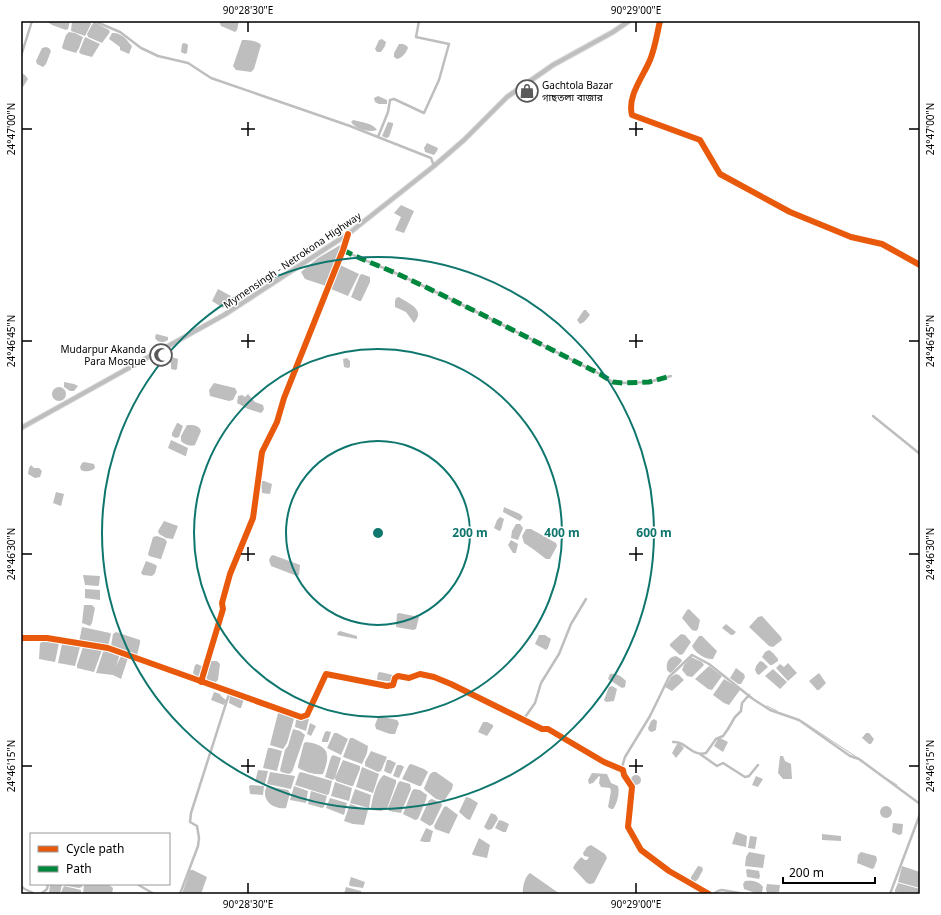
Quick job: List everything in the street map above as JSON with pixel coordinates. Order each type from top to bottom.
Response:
[{"type":"main road","name":"Mymensingh - Netrokona Highway","points":[[21,428],[224,315],[348,234],[434,166],[464,140],[506,97],[553,65],[613,32],[629,21]]},
{"type":"street","points":[[21,56],[32,21]]},
{"type":"street","points":[[94,21],[120,32],[140,48],[158,56],[188,63],[211,78],[378,137],[432,158],[434,166]]},
{"type":"street","points":[[378,137],[388,112],[390,100],[394,99],[424,113],[439,80],[450,44],[416,37],[419,21]]},
{"type":"street","points":[[660,21],[651,59],[633,97],[630,107],[632,115],[700,140],[720,174],[790,212],[851,237],[882,244],[920,265]]},
{"type":"street","points":[[201,682],[223,609],[222,603],[230,574],[253,518],[262,452],[277,422],[284,398],[348,234]]},
{"type":"street","points":[[343,250],[360,259],[401,275],[600,374],[613,382],[649,382],[671,376]]},
{"type":"street","points":[[873,416],[920,454]]},
{"type":"street","points":[[523,720],[535,703],[541,683],[559,654],[571,624],[586,599]]},
{"type":"street","points":[[21,638],[47,638],[108,648],[300,717],[307,715],[326,674],[387,686],[393,685],[396,676],[409,678],[420,674],[434,677],[451,684],[542,730],[548,730],[604,762],[623,770]]},
{"type":"street","points":[[709,894],[669,871],[641,850],[628,827],[632,787],[624,776],[622,767],[625,757],[650,716],[668,677],[690,656],[694,656],[709,664],[770,710],[799,720],[850,756],[859,759],[920,804]]},
{"type":"street","points":[[180,894],[198,846],[199,838],[197,826],[190,822],[191,813],[230,691]]},
{"type":"street","points":[[700,754],[706,753],[718,737],[723,736],[735,717],[741,711],[742,703],[749,695]]},
{"type":"street","points":[[673,742],[680,743],[695,753],[700,754],[717,766],[723,763],[745,777],[749,776],[758,765]]},
{"type":"street","points":[[890,894],[920,814]]},
{"type":"street","points":[[41,894],[47,889],[48,885]]},
{"type":"street","points":[[139,885],[154,894]]},
{"type":"street","points":[[21,886],[24,890],[31,891],[34,894]]},
{"type":"street","points":[[713,894],[722,890],[745,894]]},
{"type":"street","points":[[813,894],[819,894]]},
{"type":"shaded area","points":[[46,21],[70,21],[68,29],[66,30]]},
{"type":"shaded area","points":[[72,21],[90,21],[91,24],[85,36],[71,31]]},
{"type":"shaded area","points":[[219,21],[239,21],[237,30],[235,32],[221,26]]},
{"type":"shaded area","points":[[94,22],[110,32],[102,43],[88,37],[87,34]]},
{"type":"shaded area","points":[[69,32],[83,37],[76,53],[63,49],[62,47],[66,35]]},
{"type":"shaded area","points":[[112,33],[121,35],[132,46],[129,54],[120,50],[120,47],[109,39]]},
{"type":"shaded area","points":[[85,37],[100,44],[92,57],[79,52]]},
{"type":"shaded area","points":[[382,39],[386,42],[385,46],[381,52],[377,52],[375,49],[379,40]]},
{"type":"shaded area","points":[[242,40],[254,41],[261,45],[254,69],[251,72],[236,70],[233,66]]},
{"type":"shaded area","points":[[184,43],[188,45],[187,53],[185,54],[181,52],[182,44]]},
{"type":"shaded area","points":[[399,44],[403,44],[408,48],[401,58],[397,59],[394,57],[394,53]]},
{"type":"shaded area","points":[[46,47],[51,51],[46,64],[43,67],[37,64],[36,61],[42,48]]},
{"type":"shaded area","points":[[21,73],[28,79],[23,87],[21,85]]},
{"type":"shaded area","points":[[378,96],[387,100],[387,104],[379,104],[375,102],[374,98]]},
{"type":"shaded area","points":[[353,120],[370,124],[377,130],[367,131],[359,128],[351,122]]},
{"type":"shaded area","points":[[388,122],[393,123],[393,125],[389,137],[386,138],[382,136]]},
{"type":"shaded area","points":[[427,143],[438,148],[434,155],[425,152],[424,148]]},
{"type":"shaded area","points":[[401,205],[414,211],[404,233],[395,230],[401,217],[394,213]]},
{"type":"shaded area","points":[[342,244],[340,255],[326,286],[305,279],[301,272],[318,258]]},
{"type":"shaded area","points":[[340,265],[359,274],[348,296],[331,289]]},
{"type":"shaded area","points":[[362,274],[370,277],[370,282],[361,301],[359,301],[351,297],[360,275]]},
{"type":"shaded area","points":[[218,289],[231,296],[223,308],[212,301]]},
{"type":"shaded area","points":[[399,297],[415,307],[417,310],[418,314],[414,323],[406,312],[395,307],[396,298]]},
{"type":"shaded area","points":[[584,310],[586,310],[590,315],[580,324],[577,320]]},
{"type":"shaded area","points":[[156,334],[168,337],[168,340],[163,342],[157,341],[155,338]]},
{"type":"shaded area","points":[[166,355],[178,359],[177,369],[171,369],[171,363],[163,360]]},
{"type":"shaded area","points":[[347,358],[350,361],[350,367],[348,368],[344,367],[343,359]]},
{"type":"shaded area","points":[[64,382],[78,386],[74,391],[70,391],[64,387]]},
{"type":"shaded area","points":[[214,383],[235,388],[237,392],[233,400],[229,401],[210,396],[209,390]]},
{"type":"shaded area","points":[[56,387],[62,387],[66,391],[66,397],[62,401],[56,401],[52,397],[52,391]]},
{"type":"shaded area","points":[[248,394],[255,402],[263,405],[264,409],[261,413],[248,409],[237,403],[238,396],[242,395],[245,397]]},
{"type":"shaded area","points":[[178,423],[183,426],[179,437],[176,438],[172,436],[172,433]]},
{"type":"shaded area","points":[[187,425],[197,426],[201,431],[195,445],[187,445],[181,441],[181,436]]},
{"type":"shaded area","points":[[171,440],[188,448],[186,456],[168,448]]},
{"type":"shaded area","points":[[84,462],[94,464],[95,468],[88,471],[81,470],[80,467]]},
{"type":"shaded area","points":[[31,465],[42,471],[40,477],[35,478],[28,474]]},
{"type":"shaded area","points":[[261,481],[272,484],[270,494],[262,493]]},
{"type":"shaded area","points":[[56,492],[64,494],[61,506],[53,503]]},
{"type":"shaded area","points":[[504,507],[520,514],[523,517],[520,521],[518,520],[503,512]]},
{"type":"shaded area","points":[[500,517],[504,519],[501,530],[499,531],[494,528]]},
{"type":"shaded area","points":[[164,521],[178,526],[173,539],[166,538],[159,534],[158,531]]},
{"type":"shaded area","points":[[516,524],[520,524],[523,528],[518,540],[511,538],[512,531]]},
{"type":"shaded area","points":[[526,529],[531,529],[556,543],[557,546],[550,559],[546,559],[524,543],[522,536]]},
{"type":"shaded area","points":[[157,536],[165,539],[167,542],[161,559],[149,556],[148,554],[153,537]]},
{"type":"shaded area","points":[[511,540],[518,544],[516,553],[513,553],[508,545]]},
{"type":"shaded area","points":[[273,555],[300,565],[299,575],[297,576],[271,566],[269,560]]},
{"type":"shaded area","points":[[146,561],[157,566],[155,573],[152,576],[143,575],[141,573]]},
{"type":"shaded area","points":[[83,575],[100,576],[99,585],[85,585]]},
{"type":"shaded area","points":[[85,589],[100,590],[100,600],[85,598]]},
{"type":"shaded area","points":[[84,605],[92,605],[95,608],[90,626],[82,623]]},
{"type":"shaded area","points":[[689,609],[700,620],[696,631],[692,630],[682,618]]},
{"type":"shaded area","points":[[399,613],[419,617],[416,629],[413,630],[396,627],[397,614]]},
{"type":"shaded area","points":[[762,616],[781,637],[782,640],[773,647],[769,646],[749,627],[758,617]]},
{"type":"shaded area","points":[[726,624],[736,632],[733,635],[722,628]]},
{"type":"shaded area","points":[[82,627],[110,633],[108,646],[79,642]]},
{"type":"shaded area","points":[[340,631],[357,636],[357,639],[337,635]]},
{"type":"shaded area","points":[[116,632],[140,640],[137,655],[132,656],[111,646],[113,634]]},
{"type":"shaded area","points":[[681,634],[685,635],[691,642],[683,654],[680,655],[670,646],[670,644]]},
{"type":"shaded area","points":[[539,635],[545,635],[551,639],[546,650],[535,644]]},
{"type":"shaded area","points":[[699,636],[702,636],[717,651],[713,659],[704,657],[693,649],[692,646]]},
{"type":"shaded area","points":[[45,641],[59,643],[55,662],[39,659],[40,643]]},
{"type":"shaded area","points":[[62,644],[80,647],[75,666],[58,663]]},
{"type":"shaded area","points":[[83,647],[102,650],[94,672],[77,668]]},
{"type":"shaded area","points":[[105,650],[111,650],[120,654],[116,666],[121,656],[128,658],[121,679],[113,675],[96,673]]},
{"type":"shaded area","points":[[769,650],[778,659],[778,661],[772,665],[770,665],[762,657],[765,652]]},
{"type":"shaded area","points":[[676,656],[682,661],[670,673],[667,670],[667,663],[669,659]]},
{"type":"shaded area","points":[[691,657],[702,662],[704,665],[692,677],[687,676],[682,670],[684,665]]},
{"type":"shaded area","points":[[211,661],[217,661],[220,664],[218,680],[216,682],[206,680]]},
{"type":"shaded area","points":[[760,661],[768,667],[759,675],[755,670]]},
{"type":"shaded area","points":[[788,663],[797,673],[788,681],[776,668],[780,664],[784,667]]},
{"type":"shaded area","points":[[197,664],[204,667],[202,675],[197,677],[193,673],[195,665]]},
{"type":"shaded area","points":[[709,666],[722,676],[712,690],[708,689],[695,679]]},
{"type":"shaded area","points":[[736,668],[744,674],[745,677],[741,684],[738,684],[730,678]]},
{"type":"shaded area","points":[[773,669],[787,682],[780,689],[765,676]]},
{"type":"shaded area","points":[[380,672],[393,675],[393,682],[378,680],[378,673]]},
{"type":"shaded area","points":[[819,673],[826,683],[819,690],[817,690],[809,681]]},
{"type":"shaded area","points":[[610,674],[617,674],[626,681],[625,687],[622,688],[608,679]]},
{"type":"shaded area","points":[[676,674],[684,680],[672,691],[665,687],[671,677]]},
{"type":"shaded area","points":[[724,679],[740,690],[729,705],[713,695]]},
{"type":"shaded area","points":[[612,686],[617,689],[614,701],[606,702],[604,700],[609,687]]},
{"type":"shaded area","points":[[214,692],[220,694],[226,700],[224,705],[211,700]]},
{"type":"shaded area","points":[[232,695],[244,699],[241,708],[229,703],[230,696]]},
{"type":"shaded area","points":[[278,713],[292,716],[294,719],[287,743],[283,749],[270,745]]},
{"type":"shaded area","points":[[378,717],[397,720],[399,723],[395,734],[390,734],[376,729],[375,725]]},
{"type":"shaded area","points":[[309,719],[306,731],[295,727],[296,720]]},
{"type":"shaded area","points":[[654,719],[657,721],[656,730],[652,732],[649,731],[648,728],[651,721]]},
{"type":"shaded area","points":[[483,722],[493,725],[487,736],[478,732]]},
{"type":"shaded area","points":[[310,723],[316,726],[311,736],[307,734]]},
{"type":"shaded area","points":[[293,729],[300,731],[305,735],[292,772],[289,774],[281,772],[280,770],[285,750],[288,746]]},
{"type":"shaded area","points":[[325,732],[331,732],[328,742],[322,742]]},
{"type":"shaded area","points":[[334,733],[348,739],[341,755],[327,748]]},
{"type":"shaded area","points":[[866,733],[869,733],[874,739],[871,744],[862,738]]},
{"type":"shaded area","points":[[350,738],[353,738],[368,746],[367,753],[362,764],[343,757]]},
{"type":"shaded area","points":[[720,738],[728,742],[723,752],[714,746]]},
{"type":"shaded area","points":[[304,743],[314,743],[324,748],[327,761],[323,774],[310,773],[298,768]]},
{"type":"shaded area","points":[[677,744],[680,744],[684,748],[676,758],[672,753]]},
{"type":"shaded area","points":[[268,748],[282,751],[277,771],[263,768]]},
{"type":"shaded area","points":[[371,751],[387,757],[381,771],[378,772],[365,766],[365,762]]},
{"type":"shaded area","points":[[333,755],[341,758],[333,780],[325,777]]},
{"type":"shaded area","points":[[780,756],[783,756],[785,761],[791,764],[792,779],[783,779],[778,773]]},
{"type":"shaded area","points":[[343,760],[360,766],[353,786],[336,781],[335,778]]},
{"type":"shaded area","points":[[387,760],[396,763],[391,774],[384,771]]},
{"type":"shaded area","points":[[411,764],[428,772],[421,786],[402,779],[409,765]]},
{"type":"shaded area","points":[[397,765],[404,767],[399,778],[393,776]]},
{"type":"shaded area","points":[[362,767],[379,774],[373,793],[356,787]]},
{"type":"shaded area","points":[[258,770],[268,771],[265,784],[255,782]]},
{"type":"shaded area","points":[[270,772],[295,776],[291,789],[267,784]]},
{"type":"shaded area","points":[[301,772],[332,781],[329,794],[327,795],[295,785],[299,773]]},
{"type":"shaded area","points":[[436,772],[453,784],[452,789],[444,801],[436,799],[424,788],[430,774]]},
{"type":"shaded area","points":[[592,773],[607,774],[611,783],[618,786],[618,798],[613,809],[608,807],[611,791],[610,788],[601,787],[599,783],[600,777],[599,776],[593,783],[589,784],[588,780]]},
{"type":"shaded area","points":[[384,775],[396,780],[396,783],[387,809],[381,811],[372,810],[371,808],[375,790],[381,777]]},
{"type":"shaded area","points":[[634,775],[638,775],[640,776],[640,784],[634,785],[631,782],[631,778]]},
{"type":"shaded area","points":[[756,776],[763,779],[758,787],[752,785]]},
{"type":"shaded area","points":[[400,781],[410,784],[411,789],[401,813],[389,811],[388,808]]},
{"type":"shaded area","points":[[335,782],[352,788],[349,801],[331,796]]},
{"type":"shaded area","points":[[249,786],[264,786],[263,795],[250,794]]},
{"type":"shaded area","points":[[267,786],[288,790],[290,793],[286,808],[276,807],[269,803],[265,795]]},
{"type":"shaded area","points":[[294,786],[308,791],[306,803],[290,800]]},
{"type":"shaded area","points":[[355,789],[371,795],[369,808],[350,803]]},
{"type":"shaded area","points":[[414,789],[420,790],[427,795],[418,819],[415,820],[403,814]]},
{"type":"shaded area","points":[[311,791],[327,796],[324,807],[322,808],[308,804]]},
{"type":"shaded area","points":[[466,797],[478,803],[470,820],[459,812]]},
{"type":"shaded area","points":[[330,798],[347,803],[344,815],[326,808]]},
{"type":"shaded area","points":[[432,799],[441,803],[442,805],[433,824],[430,826],[420,820],[429,800]]},
{"type":"shaded area","points":[[350,804],[368,810],[364,825],[344,821]]},
{"type":"shaded area","points":[[446,806],[458,815],[449,834],[435,829],[434,826],[444,807]]},
{"type":"shaded area","points":[[886,806],[890,808],[892,812],[890,816],[886,818],[882,816],[880,812],[882,808]]},
{"type":"shaded area","points":[[491,813],[496,815],[498,819],[492,829],[488,830],[484,827]]},
{"type":"shaded area","points":[[499,820],[509,824],[506,832],[495,828]]},
{"type":"shaded area","points":[[893,823],[903,824],[902,834],[899,835],[892,832]]},
{"type":"shaded area","points":[[426,828],[433,831],[430,842],[420,841]]},
{"type":"shaded area","points":[[737,832],[747,836],[746,847],[732,844]]},
{"type":"shaded area","points":[[822,834],[841,836],[841,841],[822,840]]},
{"type":"shaded area","points":[[750,836],[757,837],[755,849],[748,848]]},
{"type":"shaded area","points":[[479,838],[490,845],[487,858],[472,854]]},
{"type":"shaded area","points":[[591,845],[605,854],[607,858],[594,883],[590,884],[587,883],[573,868],[581,857],[587,860],[589,857],[584,856],[583,853],[587,847]]},
{"type":"shaded area","points":[[749,852],[765,855],[763,868],[745,866],[746,857]]},
{"type":"shaded area","points":[[861,852],[876,856],[877,860],[874,868],[872,869],[857,863],[858,855]]},
{"type":"shaded area","points":[[698,866],[702,867],[703,870],[694,883],[691,881],[691,877]]},
{"type":"shaded area","points":[[902,866],[920,872],[920,888],[898,882]]},
{"type":"shaded area","points":[[190,870],[207,877],[201,894],[182,894]]},
{"type":"shaded area","points":[[746,870],[759,871],[759,879],[747,877]]},
{"type":"shaded area","points":[[530,873],[560,894],[523,894],[524,882]]},
{"type":"shaded area","points":[[351,877],[365,882],[363,888],[350,886],[349,884]]},
{"type":"shaded area","points":[[745,881],[759,883],[763,887],[762,893],[758,894],[744,889],[743,884]]},
{"type":"shaded area","points":[[898,883],[920,889],[920,894],[895,892]]},
{"type":"shaded area","points":[[767,884],[780,885],[779,892],[767,893]]},
{"type":"shaded area","points":[[50,885],[62,885],[60,893],[49,893]]},
{"type":"shaded area","points":[[62,885],[83,885],[79,888]]},
{"type":"shaded area","points":[[84,885],[109,885],[113,888],[112,894],[83,894]]},
{"type":"shaded area","points":[[64,886],[81,890],[81,894],[63,893],[61,892]]},
{"type":"shaded area","points":[[346,887],[361,891],[362,894],[344,894]]},
{"type":"waterway","points":[[767,706],[777,711]]},
{"type":"waterway","points":[[802,721],[858,758]]},
{"type":"waterway","points":[[886,778],[897,785]]},
{"type":"marked path","points":[[343,250],[452,300],[600,374],[613,382],[649,382],[671,376]]},
{"type":"cycle path","points":[[660,21],[652,55],[636,87],[632,101],[632,115],[700,140],[720,174],[790,212],[851,237],[882,244],[920,265]]},
{"type":"cycle path","points":[[201,682],[223,609],[222,603],[230,574],[253,518],[262,452],[277,422],[284,398],[348,234]]},
{"type":"cycle path","points":[[21,638],[47,638],[108,648],[301,717],[307,715],[326,674],[387,686],[393,685],[395,678],[398,676],[409,678],[420,674],[434,677],[542,729],[548,729],[604,762],[623,770],[624,775],[632,787],[628,827],[641,850],[669,871],[709,894]]},
{"type":"place","name":"Gachtola Bazar গাছতলা বাজার","points":[[527,91]]},
{"type":"place","name":"Mudarpur Akanda Para Mosque","points":[[161,355]]}]
